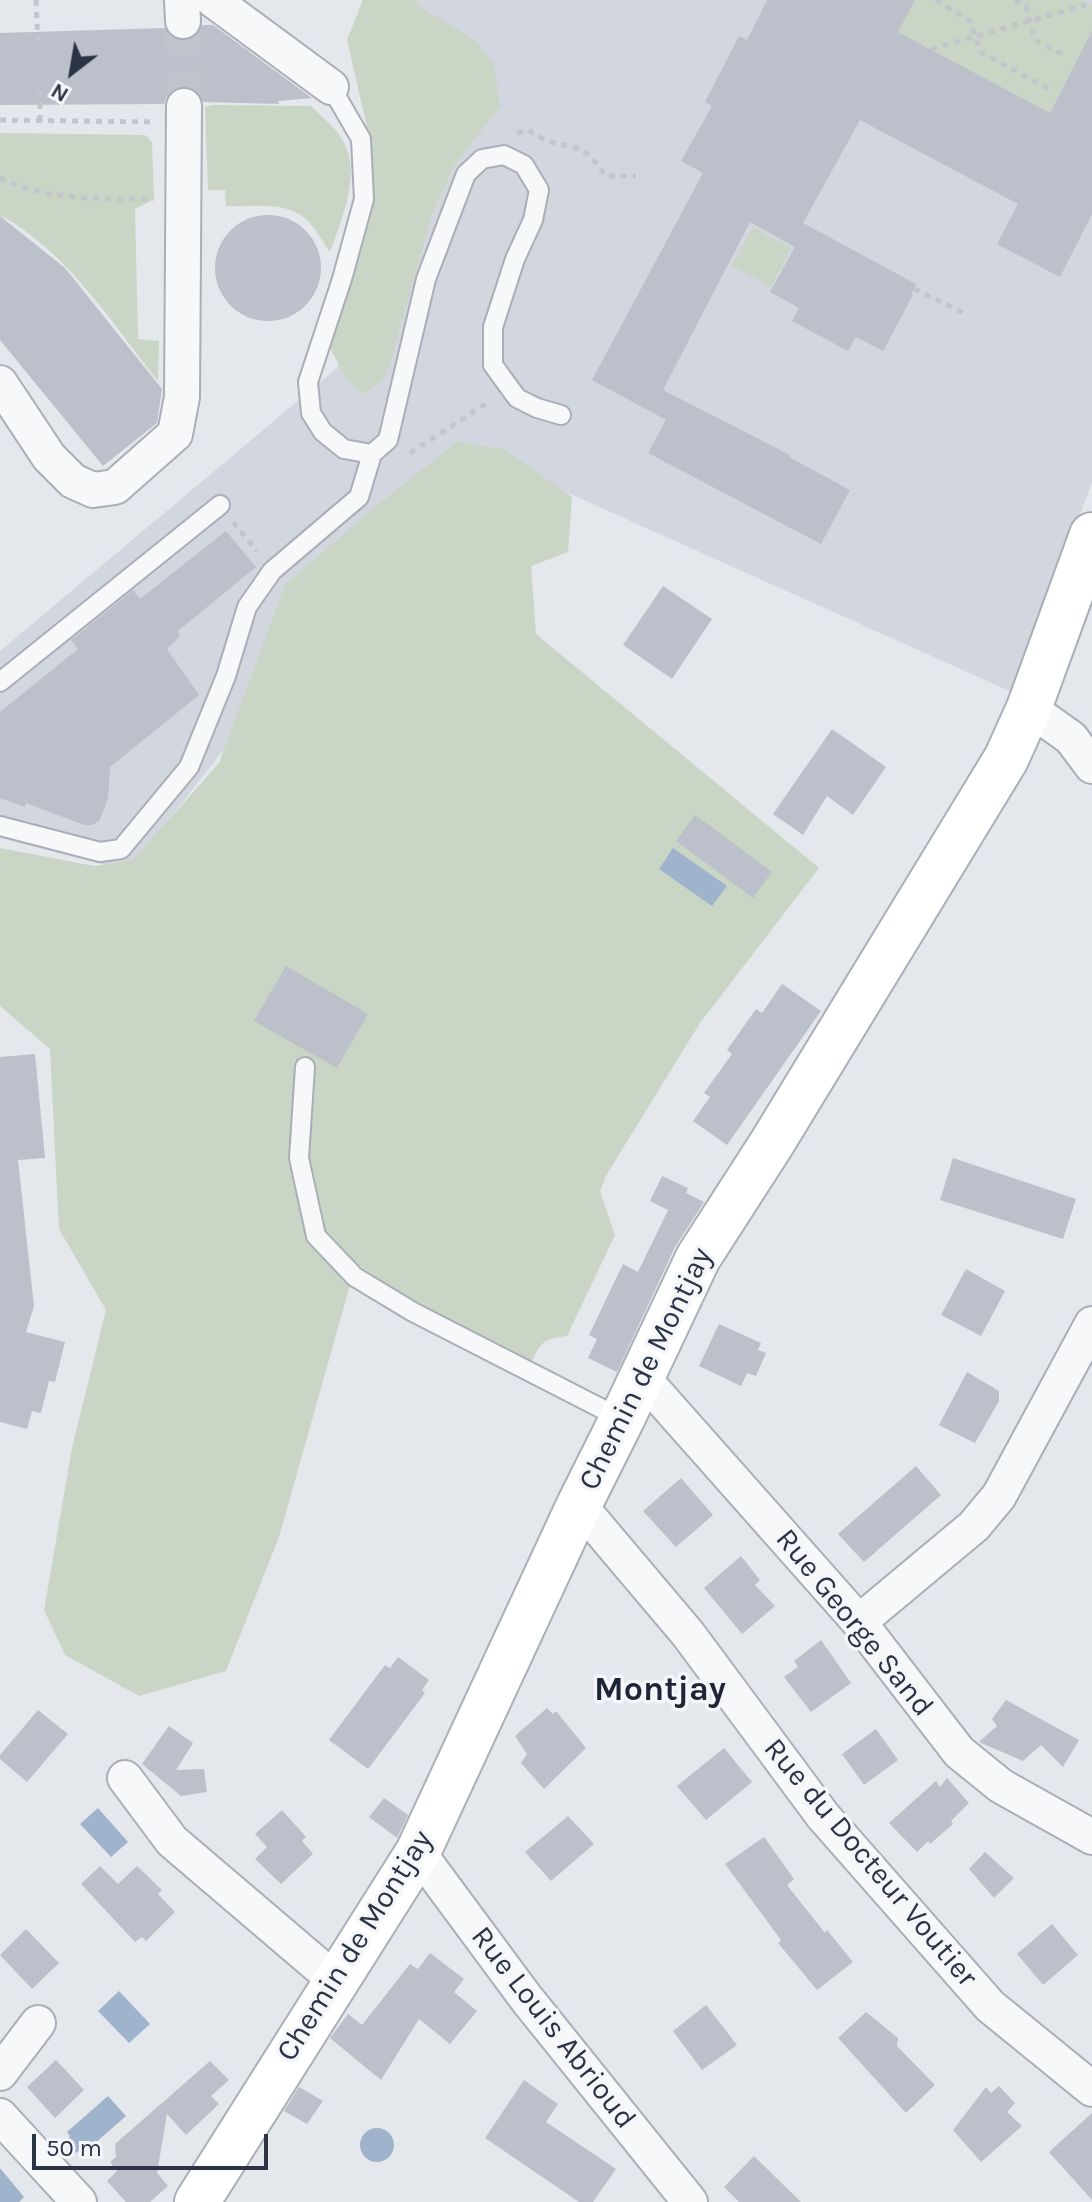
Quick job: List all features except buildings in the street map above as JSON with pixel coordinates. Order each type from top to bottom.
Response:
[{"type":"street","points":[[213,0],[331,87]]},
{"type":"street","points":[[0,383],[49,457],[73,481],[93,490],[115,487],[175,434],[182,397],[184,114]]},
{"type":"street","name":"Chemin de Montjay","points":[[197,2202],[418,1852],[698,1258],[1006,759],[1029,708],[1092,536]]},
{"type":"street","points":[[1029,708],[1071,738],[1092,766]]},
{"type":"street","points":[[859,1622],[974,1526],[999,1496],[1092,1324]]},
{"type":"street","name":"Rue George Sand","points":[[642,1377],[859,1622],[959,1752],[1001,1786],[1092,1837]]},
{"type":"street","name":"Rue du Docteur Voutier","points":[[579,1505],[688,1634],[823,1816],[990,2006],[1092,2089]]},
{"type":"street","points":[[125,1778],[172,1841],[335,1980]]},
{"type":"street","name":"Rue Louis Abrioud","points":[[418,1852],[526,1998],[690,2202]]},
{"type":"street","points":[[0,2073],[38,2023]]},
{"type":"street","points":[[0,2116],[79,2202]]},
{"type":"lane","points":[[331,87],[361,139],[364,199],[308,382],[311,413],[323,432],[344,449],[372,454]]},
{"type":"lane","points":[[0,826],[100,852],[121,849],[189,767],[226,676],[247,607],[272,571],[359,497],[372,454],[388,440],[426,279],[466,174],[482,159],[504,155],[524,165],[539,190],[533,220],[515,259],[493,327],[493,365],[517,398],[561,415]]},
{"type":"lane","points":[[0,682],[220,505]]},
{"type":"lane","points":[[305,1067],[299,1158],[316,1236],[355,1277],[413,1312],[622,1419]]},
{"type":"path","points":[[36,0],[38,43]]},
{"type":"path","points":[[936,0],[970,21],[980,52],[1048,88]]},
{"type":"path","points":[[1015,0],[1026,6],[1035,40],[1064,55]]},
{"type":"path","points":[[931,49],[1092,3]]},
{"type":"path","points":[[40,87],[40,121]]},
{"type":"path","points":[[0,120],[184,114]]},
{"type":"path","points":[[482,159],[504,139],[528,130],[547,141],[581,149],[606,176],[636,176]]},
{"type":"path","points":[[0,178],[38,191],[87,199],[183,199]]},
{"type":"path","points":[[914,289],[966,314]]},
{"type":"path","points":[[372,454],[388,467],[511,389]]},
{"type":"path","points":[[220,505],[272,571]]},
{"type":"shaded area","points":[[416,0],[1092,0],[1092,482],[1014,693],[470,449],[323,622],[129,871],[0,838],[0,651],[337,368],[435,33]]},
{"type":"green space","points":[[363,0],[416,0],[420,7],[478,42],[494,65],[500,106],[454,166],[432,214],[390,364],[382,381],[364,394],[347,379],[330,348],[334,318],[371,188],[368,132],[347,40]]},
{"type":"green space","points":[[915,0],[1081,0],[1092,5],[1092,31],[1050,113],[898,32]]},
{"type":"green space","points":[[311,106],[338,133],[346,147],[351,176],[345,207],[330,252],[312,225],[297,213],[272,206],[226,206],[225,190],[208,190],[205,107]]},
{"type":"green space","points":[[0,133],[145,135],[152,142],[154,199],[135,209],[138,339],[159,341],[158,381],[67,268],[47,248],[0,215]]},
{"type":"green space","points":[[753,227],[791,248],[771,287],[732,266]]},
{"type":"green space","points":[[457,442],[504,449],[572,497],[568,552],[531,566],[536,634],[819,868],[700,1023],[607,1174],[600,1191],[615,1235],[567,1336],[544,1342],[531,1363],[426,1309],[356,1264],[279,1537],[226,1671],[139,1696],[65,1655],[44,1610],[72,1448],[106,1310],[59,1229],[50,1049],[0,1006],[0,848],[94,866],[133,860],[219,763],[285,585],[370,511]]},
{"type":"water","points":[[673,848],[727,886],[712,906],[659,869]]},
{"type":"water","points":[[98,1808],[128,1842],[111,1857],[80,1824]]},
{"type":"water","points":[[119,1991],[150,2024],[129,2043],[98,2011]]},
{"type":"water","points":[[108,2096],[126,2116],[85,2152],[81,2149],[76,2153],[65,2141],[70,2136],[67,2132]]},
{"type":"water","points":[[377,2128],[389,2133],[394,2145],[389,2157],[377,2162],[365,2157],[360,2145],[365,2133]]},
{"type":"water","points":[[0,2168],[24,2197],[19,2202],[0,2202]]},
{"type":"tunnel","points":[[183,21],[184,106]]},
{"type":"district","name":"Montjay","points":[[660,1690]]}]
